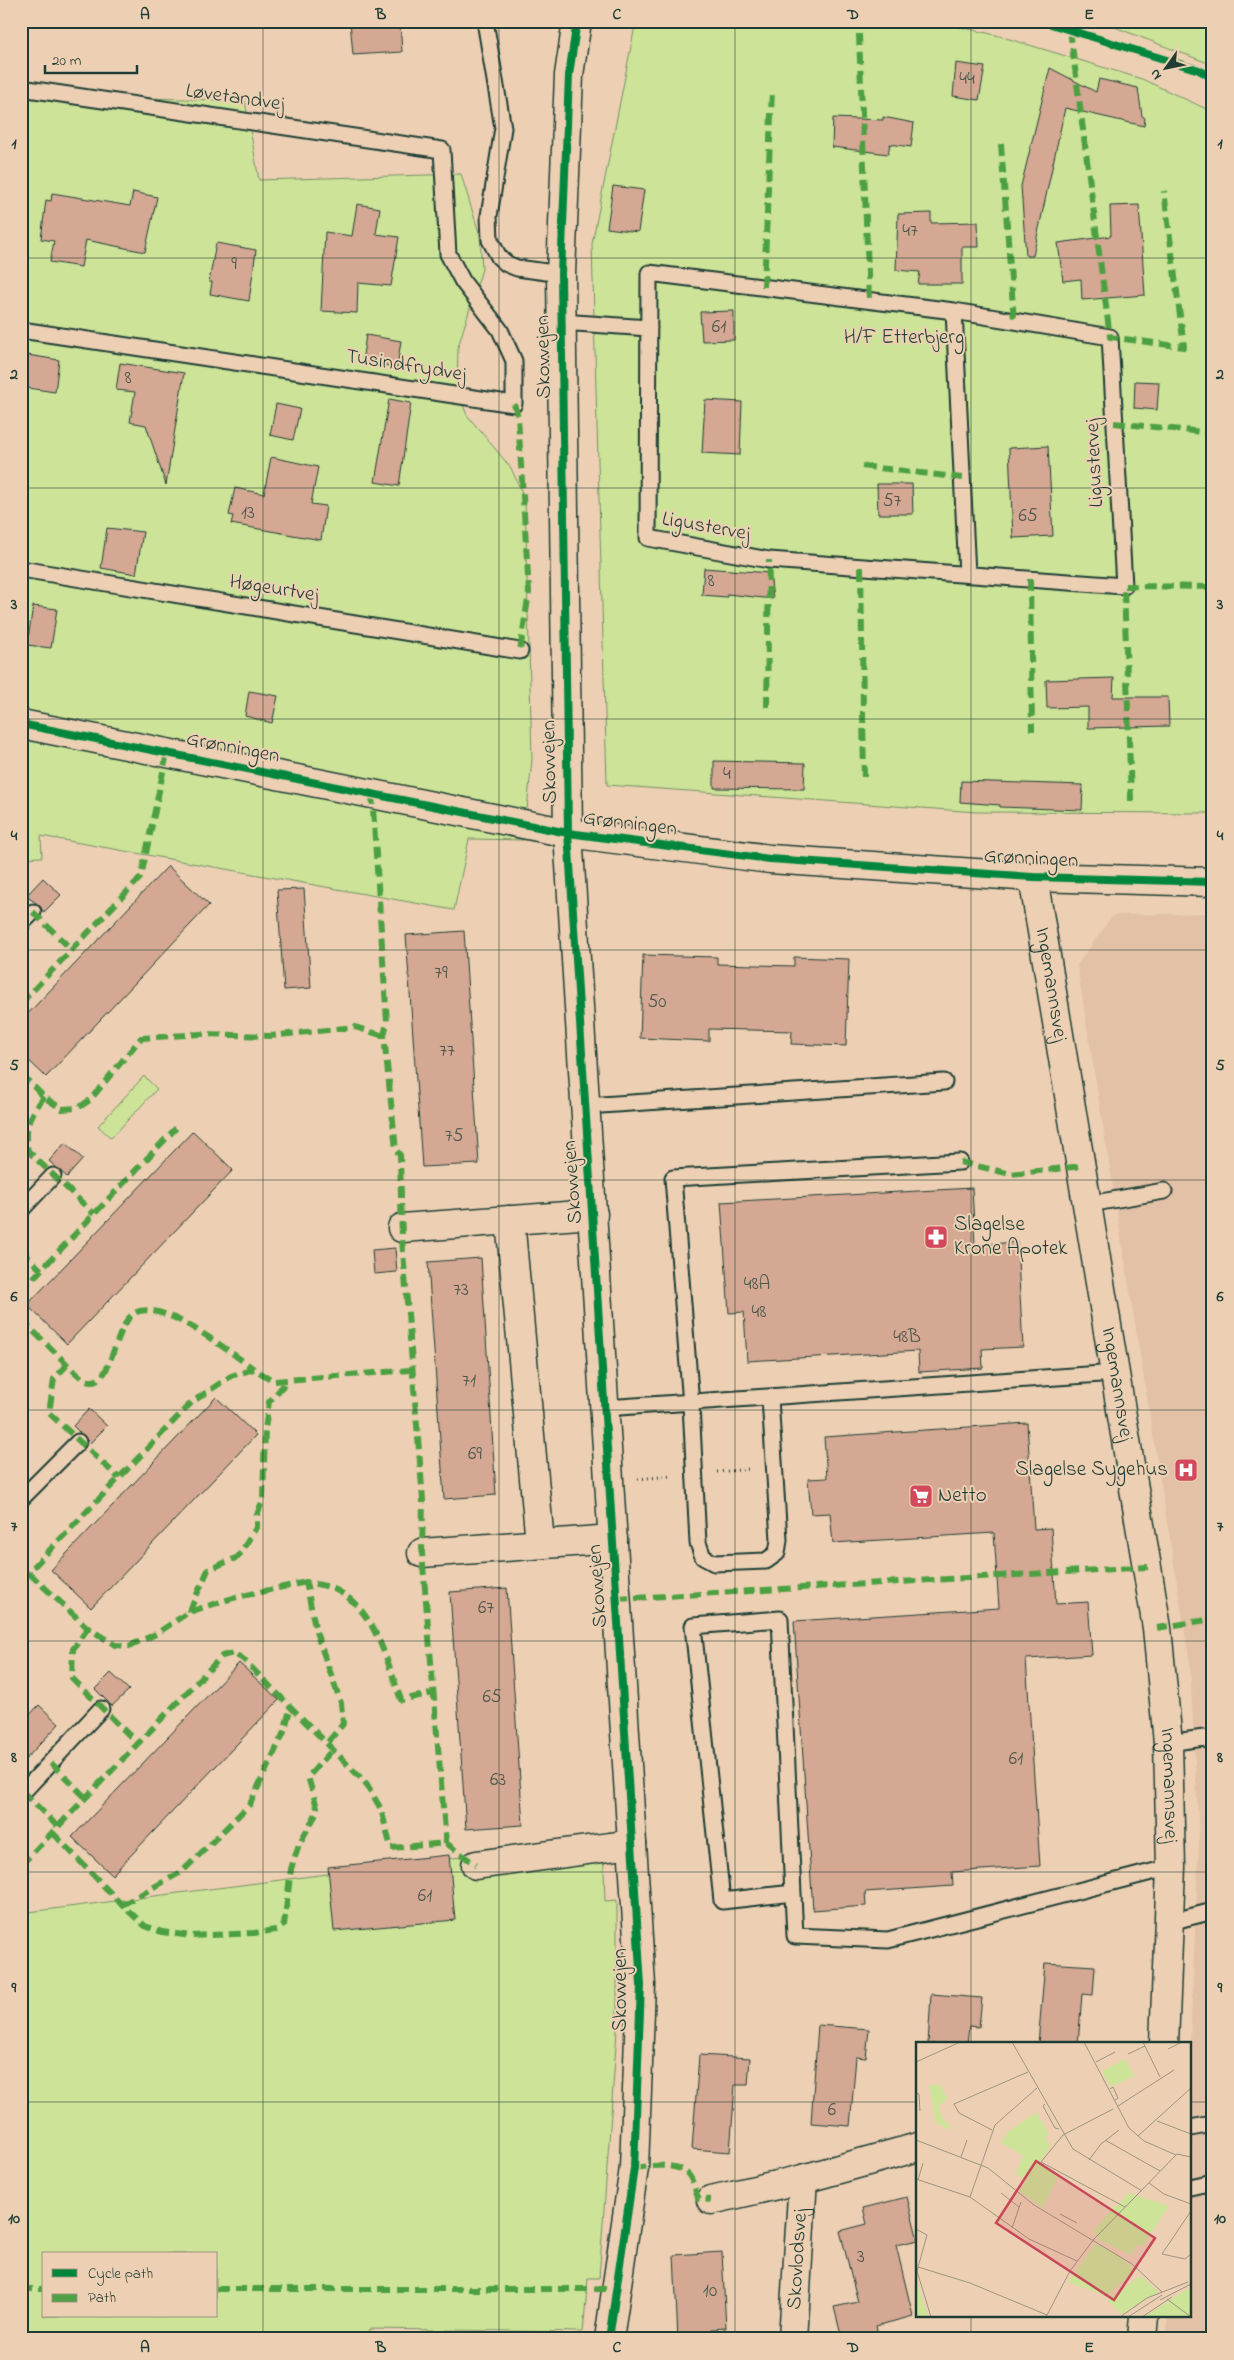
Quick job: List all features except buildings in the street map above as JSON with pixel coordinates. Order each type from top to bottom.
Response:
[{"type":"street","name":"Skovvejen","points":[[577,21],[569,75],[561,274],[568,833],[642,1985],[634,2168],[609,2339]]},
{"type":"street","name":"Grønningen","points":[[21,724],[568,833],[770,859],[1033,878],[1213,882]]},
{"type":"street","name":"Ingemannsvej","points":[[1033,878],[1157,1628],[1168,1743],[1171,1867],[1164,2042]]},
{"type":"street","points":[[402,1228],[593,1214]]},
{"type":"street","points":[[510,1220],[540,1543]]},
{"type":"street","points":[[422,1553],[613,1538]]},
{"type":"street","points":[[476,1865],[632,1844]]},
{"type":"street","name":"Skovlodsvej","points":[[711,2200],[916,2148]]},
{"type":"street","name":"Skovlodsvej","points":[[793,2339],[803,2178]]},
{"type":"street","points":[[1142,2339],[1144,2318]]},
{"type":"lane","points":[[486,23],[503,128],[489,216],[490,240],[499,258],[507,264],[517,268],[561,274]]},
{"type":"lane","name":"Løvetandvej","points":[[21,88],[442,150]]},
{"type":"lane","name":"Tusindfrydvej","points":[[21,330],[514,404],[514,361],[500,330],[463,282],[448,254],[442,150]]},
{"type":"lane","name":"Ligustervej","points":[[649,272],[954,311],[1110,337],[1124,586],[769,560],[648,538],[649,328],[649,272]]},
{"type":"lane","points":[[954,311],[967,574]]},
{"type":"lane","points":[[561,322],[649,328]]},
{"type":"lane","name":"Høgeurtvej","points":[[21,569],[520,650]]},
{"type":"lane","points":[[21,924],[33,912]]},
{"type":"lane","points":[[586,1106],[944,1082]]},
{"type":"lane","points":[[770,1398],[780,1540],[777,1553],[766,1561],[714,1563],[703,1557],[698,1543],[691,1404],[673,1178],[960,1162]]},
{"type":"lane","points":[[21,1210],[53,1176]]},
{"type":"lane","points":[[1088,1204],[1164,1191]]},
{"type":"lane","points":[[605,1408],[691,1404],[1116,1373]]},
{"type":"lane","points":[[21,1499],[78,1442]]},
{"type":"lane","points":[[793,1893],[722,1901],[693,1626],[780,1619],[793,1893],[795,1936],[888,1940],[1171,1867]]},
{"type":"lane","points":[[21,1794],[101,1709]]},
{"type":"lane","points":[[1168,1743],[1204,1738],[1213,1743]]},
{"type":"lane","points":[[1170,1922],[1213,1911]]},
{"type":"lane","points":[[1192,2128],[1213,2124]]},
{"type":"lane","points":[[1192,2187],[1213,2182]]},
{"type":"shaded area","name":"Slagelse Sygehus","points":[[1213,913],[1213,2339],[1166,2339],[1168,2318],[1192,2318],[1192,2042],[1190,2042],[1199,1839],[1190,1664],[1077,965],[1113,915]]},
{"type":"green space","name":"H/F Etterbjerg","points":[[636,21],[932,21],[996,35],[1142,79],[1213,112],[1213,813],[976,812],[607,785],[592,244]]},
{"type":"green space","points":[[1099,21],[1213,21],[1213,65]]},
{"type":"green space","points":[[21,94],[245,101],[259,180],[461,174],[480,236],[482,269],[458,347],[457,390],[467,415],[511,468],[525,499],[532,759],[524,840],[469,839],[454,910],[41,836],[42,857],[21,858]]},
{"type":"green space","points":[[144,1076],[157,1089],[111,1138],[98,1126]]},
{"type":"green space","points":[[603,1839],[605,1901],[617,1900],[617,2031],[599,2278],[588,2278],[583,2332],[370,2329],[369,2339],[21,2339],[21,1913]]},
{"type":"marked path","points":[[1070,30],[1110,337],[1184,347],[1164,191]]},
{"type":"marked path","points":[[859,34],[869,300]]},
{"type":"marked path","points":[[764,287],[772,90]]},
{"type":"marked path","points":[[1001,144],[1014,321]]},
{"type":"marked path","points":[[514,404],[518,417],[529,592],[520,651]]},
{"type":"marked path","points":[[1114,423],[1213,433]]},
{"type":"marked path","points":[[862,466],[963,478]]},
{"type":"marked path","points":[[767,707],[769,560]]},
{"type":"marked path","points":[[861,567],[864,783]]},
{"type":"marked path","points":[[1030,579],[1032,731]]},
{"type":"marked path","points":[[1131,801],[1124,586],[1213,587]]},
{"type":"marked path","points":[[21,1003],[141,877],[167,753]]},
{"type":"marked path","points":[[21,1865],[222,1656],[233,1653],[243,1659],[365,1782],[381,1809],[391,1848],[446,1843],[422,1553],[423,1500],[402,1239],[400,1155],[396,1150],[384,1036],[387,1022],[372,793]]},
{"type":"marked path","points":[[33,912],[72,950]]},
{"type":"marked path","points":[[21,1074],[44,1097],[62,1109],[78,1108],[90,1100],[141,1038],[201,1034],[270,1036],[355,1027],[384,1036]]},
{"type":"marked path","points":[[44,1097],[29,1122],[27,1129],[28,1151],[94,1214]]},
{"type":"marked path","points":[[21,1291],[176,1128]]},
{"type":"marked path","points":[[960,1162],[1011,1174],[1082,1166]]},
{"type":"marked path","points":[[21,1250],[41,1270]]},
{"type":"marked path","points":[[21,1319],[76,1373],[88,1381],[95,1381],[102,1376],[129,1318],[133,1314],[145,1310],[160,1312],[177,1319],[213,1340],[254,1369]]},
{"type":"marked path","points":[[67,1365],[54,1379],[49,1413],[119,1478]]},
{"type":"marked path","points":[[21,1580],[192,1402],[231,1376],[254,1369],[274,1381],[411,1370]]},
{"type":"marked path","points":[[189,1612],[208,1570],[238,1557],[257,1526],[257,1515],[263,1499],[265,1429],[269,1402],[288,1380]]},
{"type":"marked path","points":[[617,1599],[1148,1567]]},
{"type":"marked path","points":[[29,1573],[88,1628],[115,1645],[129,1646],[156,1634],[189,1612],[233,1598],[306,1582]]},
{"type":"marked path","points":[[328,1742],[343,1724],[341,1703],[316,1632],[306,1582],[336,1590],[361,1610],[378,1638],[401,1700],[434,1693]]},
{"type":"marked path","points":[[1157,1628],[1213,1619]]},
{"type":"marked path","points":[[88,1628],[73,1649],[72,1678],[138,1744]]},
{"type":"marked path","points":[[122,1905],[183,1871],[250,1804],[284,1732],[291,1706]]},
{"type":"marked path","points":[[53,1833],[122,1905],[145,1926],[162,1932],[191,1936],[276,1930],[284,1925],[291,1869],[299,1844],[315,1816],[317,1807],[308,1777],[334,1748]]},
{"type":"marked path","points":[[51,1763],[86,1798]]},
{"type":"marked path","points":[[23,1792],[58,1827]]},
{"type":"marked path","points":[[446,1843],[476,1865]]},
{"type":"marked path","points":[[634,2168],[664,2166],[680,2169],[690,2177],[699,2199],[711,2200]]},
{"type":"marked path","points":[[21,2289],[42,2289]]},
{"type":"marked path","points":[[218,2289],[617,2289]]},
{"type":"cycle path","points":[[577,21],[569,75],[561,274],[568,833],[641,1985],[634,2168],[609,2339]]},
{"type":"cycle path","points":[[1041,21],[1199,70],[1213,78]]},
{"type":"cycle path","points":[[21,724],[568,833],[770,859],[1033,877],[1213,882]]},
{"type":"place","name":"Slagelse Krone Apotek","points":[[936,1237]]},
{"type":"place","name":"Slagelse Sygehus","points":[[1186,1470]]},
{"type":"place","name":"Netto","points":[[921,1496]]}]
